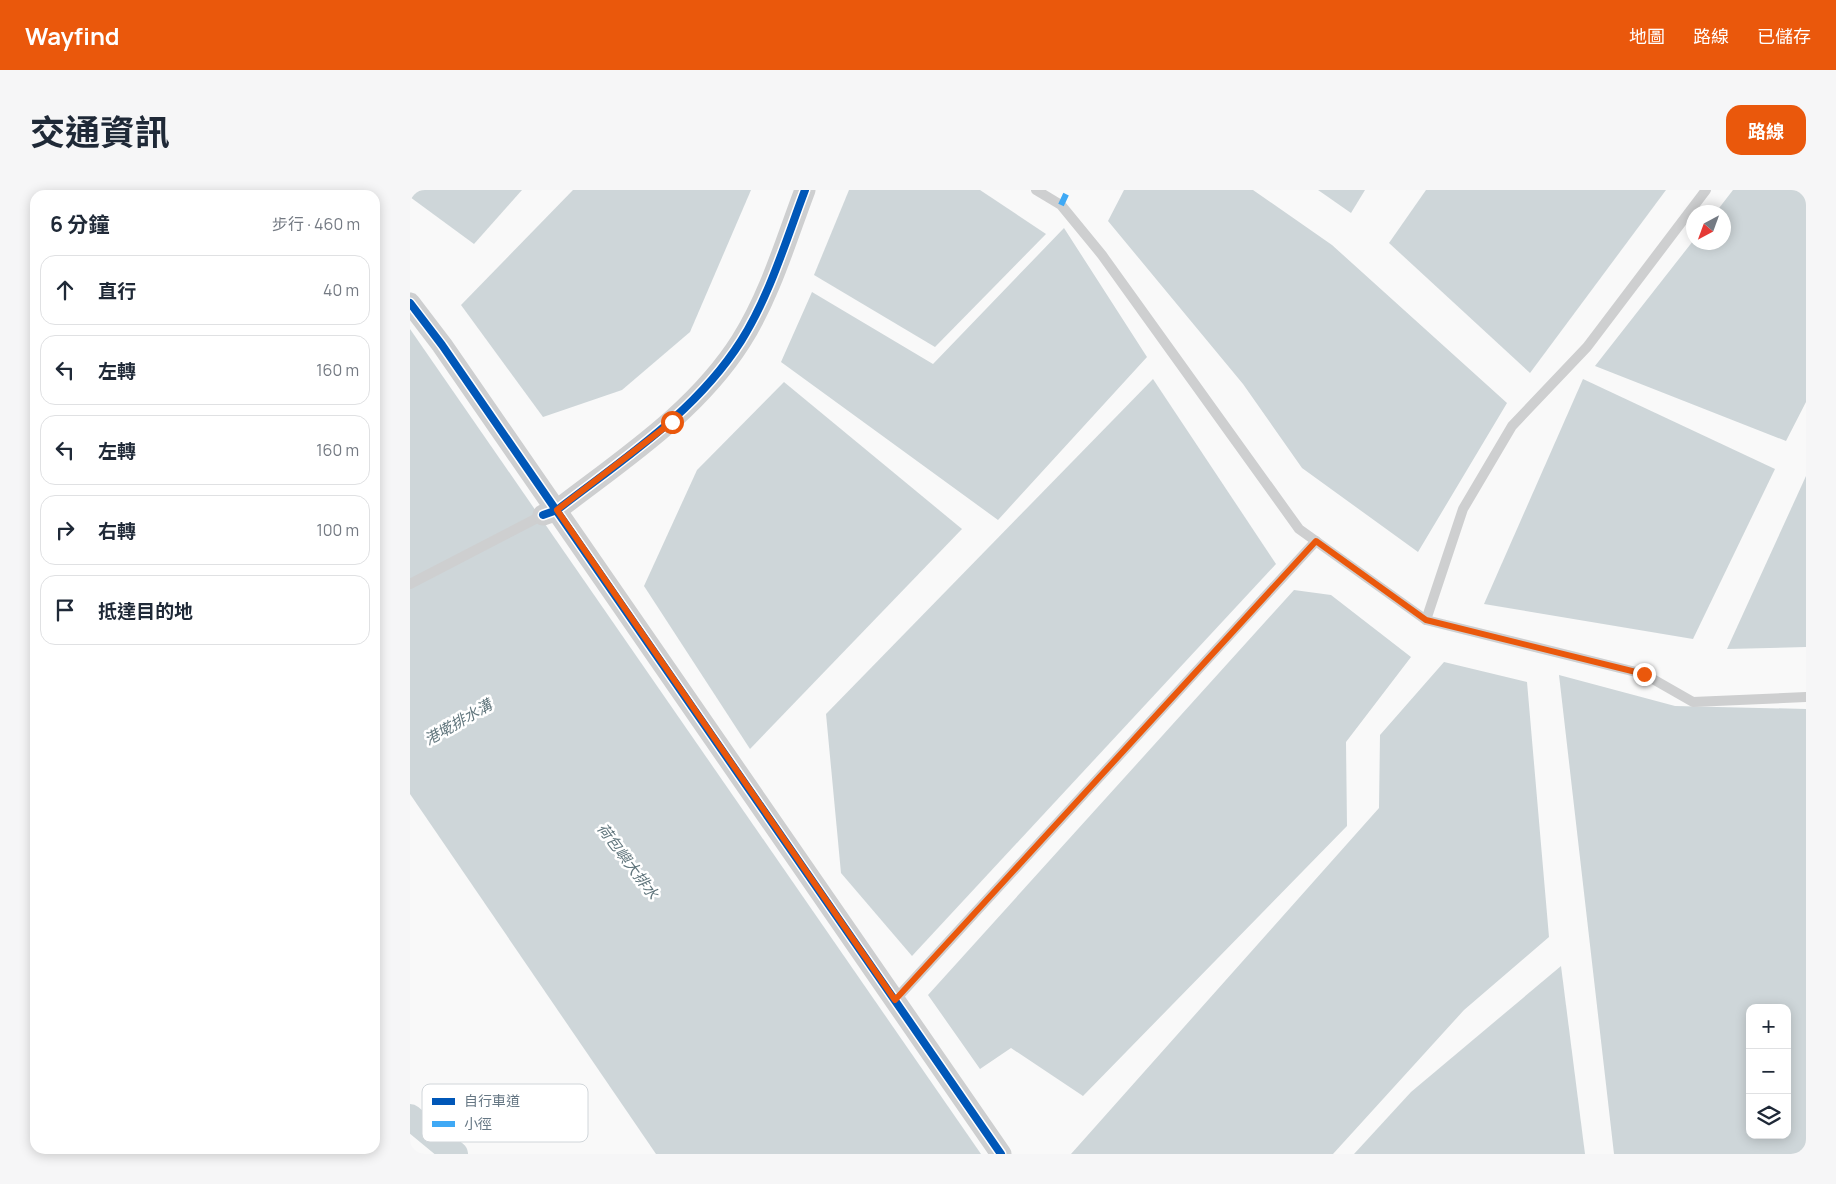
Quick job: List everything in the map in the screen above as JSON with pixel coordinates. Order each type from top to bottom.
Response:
[{"type":"street","points":[[550,513],[672,422],[706,386],[741,341],[762,304],[805,190]]},
{"type":"street","points":[[410,303],[442,345],[550,513],[895,1000],[1001,1154]]},
{"type":"lane","points":[[1036,190],[1061,205],[1102,255],[1299,529],[1426,620],[1644,674],[1693,702],[1806,697]]},
{"type":"lane","points":[[1426,620],[1463,509],[1512,426],[1587,347],[1706,190]]},
{"type":"lane","points":[[410,584],[550,513]]},
{"type":"lane","points":[[895,1000],[1316,541]]},
{"type":"water","points":[[410,190],[522,190],[474,244],[410,197]]},
{"type":"water","points":[[573,190],[751,190],[690,332],[622,390],[543,417],[461,305]]},
{"type":"water","points":[[849,190],[980,190],[1046,234],[935,347],[814,275]]},
{"type":"water","points":[[1124,190],[1253,190],[1332,245],[1507,403],[1418,552],[1302,468],[1243,384],[1108,221]]},
{"type":"water","points":[[1318,190],[1365,190],[1351,213]]},
{"type":"water","points":[[1426,190],[1666,190],[1530,373],[1389,243]]},
{"type":"water","points":[[1733,190],[1806,190],[1806,402],[1786,441],[1595,366],[1686,250],[1731,250],[1731,205],[1721,205]]},
{"type":"water","points":[[1064,228],[1147,357],[998,520],[781,362],[812,292],[933,364]]},
{"type":"water","points":[[410,329],[981,1154],[656,1154],[410,794]]},
{"type":"water","points":[[1153,379],[1276,564],[912,956],[841,873],[826,714]]},
{"type":"water","points":[[1583,379],[1775,469],[1693,639],[1484,604]]},
{"type":"water","points":[[784,382],[962,529],[750,749],[644,586],[697,470]]},
{"type":"water","points":[[1806,476],[1806,647],[1727,649]]},
{"type":"water","points":[[1294,590],[1331,595],[1411,657],[1346,742],[1347,826],[1083,1096],[1011,1048],[980,1069],[928,995]]},
{"type":"water","points":[[1444,662],[1527,682],[1549,937],[1464,1010],[1333,1154],[1071,1154],[1379,808],[1380,735]]},
{"type":"water","points":[[1559,675],[1675,706],[1806,709],[1806,1154],[1614,1154]]},
{"type":"water","points":[[1561,966],[1585,1154],[1354,1154],[1411,1092]]},
{"type":"waterway","points":[[410,1117],[422,1127]]},
{"type":"waterway","points":[[440,1142],[455,1154]]},
{"type":"marked path","points":[[1061,205],[1068,190]]},
{"type":"cycle path","points":[[543,515],[557,510],[657,433],[703,390],[723,367],[741,341],[761,305],[805,190]]},
{"type":"cycle path","points":[[410,303],[442,345],[1001,1154]]},
{"type":"route","points":[[672,422],[557,510],[895,1000],[1316,541],[1426,620],[1644,674]]},
{"type":"water label","name":"港墘排水溝","points":[[458,722]]},
{"type":"water label","name":"荷包嶼大排水","points":[[628,861]]}]
